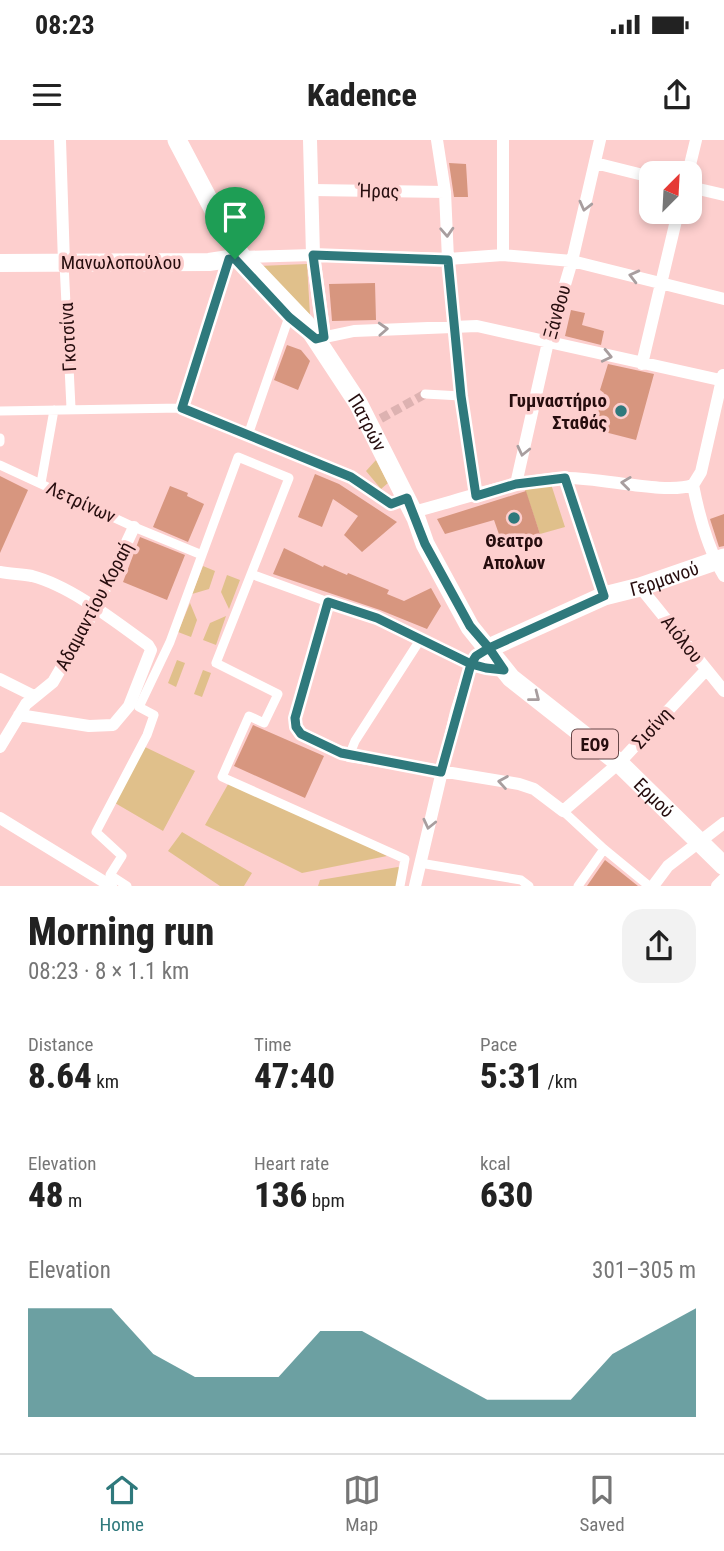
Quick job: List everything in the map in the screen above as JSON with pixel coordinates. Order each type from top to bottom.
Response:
[{"type":"main road","name":"Πατρών","points":[[167,140],[235,258],[289,317],[317,337]]},
{"type":"main road","name":"Πατρών","points":[[177,140],[227,235],[235,258],[317,337],[358,403],[412,509]]},
{"type":"main road","name":"Μανωλοπούλου","points":[[0,263],[209,262],[235,258]]},
{"type":"main road","name":"Ερμού","points":[[412,509],[425,544],[470,626],[504,670],[620,763],[724,866]]},
{"type":"main road","name":"Γερμανού","points":[[489,648],[604,596],[721,565]]},
{"type":"street","name":"Γκοτσίνα","points":[[60,140],[71,408]]},
{"type":"street","points":[[310,140],[317,337],[354,331],[477,326],[723,378],[701,472],[693,485],[696,504],[721,565]]},
{"type":"street","points":[[437,140],[445,192],[448,260],[461,396],[476,496]]},
{"type":"street","points":[[503,140],[503,255]]},
{"type":"street","name":"Ξάνθου","points":[[516,484],[548,342],[572,261],[600,140]]},
{"type":"street","points":[[691,161],[696,140]]},
{"type":"street","points":[[595,163],[639,174]]},
{"type":"street","name":"Ήρας","points":[[313,190],[445,192]]},
{"type":"street","points":[[702,190],[724,195]]},
{"type":"street","points":[[642,363],[675,224]]},
{"type":"street","points":[[182,408],[235,258],[313,255],[448,260],[503,255],[572,261],[724,299]]},
{"type":"street","points":[[248,435],[289,317]]},
{"type":"street","points":[[425,394],[461,396]]},
{"type":"street","points":[[0,411],[182,408],[351,477],[391,504],[412,509],[476,496],[516,484],[565,478],[676,488],[693,485]]},
{"type":"street","points":[[41,483],[54,410]]},
{"type":"street","points":[[127,886],[110,874],[122,856],[96,832],[148,735],[154,715],[139,707],[170,642],[238,457],[289,478],[216,663],[278,694],[264,723],[249,716],[222,776],[405,859],[400,886]]},
{"type":"street","name":"Λετρίνων","points":[[0,465],[202,555]]},
{"type":"street","points":[[565,478],[604,596]]},
{"type":"street","name":"Αδαμαντίου Κοραή","points":[[0,747],[34,696],[53,682],[96,608],[134,527]]},
{"type":"street","points":[[0,572],[33,576],[57,586],[96,608],[148,645],[150,654],[129,706],[114,725],[89,726],[19,715]]},
{"type":"street","points":[[251,574],[377,618],[471,664],[504,670]]},
{"type":"street","name":"Αιόλου","points":[[640,587],[724,691]]},
{"type":"street","points":[[328,602],[295,718],[296,727],[301,734],[349,756],[534,789],[651,886],[668,866],[724,823]]},
{"type":"street","points":[[349,756],[355,741],[420,640]]},
{"type":"street","points":[[415,886],[441,772],[471,664],[476,656],[489,648]]},
{"type":"street","name":"Σισίνη","points":[[563,811],[620,763],[706,670]]},
{"type":"street","points":[[0,679],[34,696]]},
{"type":"street","points":[[0,818],[111,886]]},
{"type":"street","points":[[578,886],[604,849]]},
{"type":"street","points":[[421,863],[521,880],[529,886]]},
{"type":"street","points":[[717,886],[724,879]]},
{"type":"shaded area","points":[[307,264],[310,315],[259,266]]},
{"type":"shaded area","points":[[376,460],[388,483],[381,489],[366,471]]},
{"type":"shaded area","points":[[551,484],[565,527],[540,534],[525,490]]},
{"type":"shaded area","points":[[203,566],[215,571],[209,589],[192,594]]},
{"type":"shaded area","points":[[227,575],[240,580],[229,609],[221,592]]},
{"type":"shaded area","points":[[190,603],[197,620],[191,637],[178,632]]},
{"type":"shaded area","points":[[226,616],[216,645],[203,640],[210,623]]},
{"type":"shaded area","points":[[177,660],[185,663],[176,687],[168,683]]},
{"type":"shaded area","points":[[203,670],[211,673],[202,697],[194,694]]},
{"type":"shaded area","points":[[145,747],[195,771],[163,831],[115,803]]},
{"type":"shaded area","points":[[231,779],[387,856],[302,873],[205,825]]},
{"type":"shaded area","points":[[182,832],[252,873],[244,886],[220,886],[168,851]]},
{"type":"shaded area","points":[[398,867],[406,871],[402,886],[318,886],[320,880]]},
{"type":"building","points":[[449,163],[466,164],[468,197],[454,197]]},
{"type":"building","points":[[375,283],[376,320],[332,321],[329,284]]},
{"type":"building","points":[[571,310],[585,313],[582,325],[604,331],[601,345],[565,336]]},
{"type":"building","points":[[287,345],[301,350],[310,361],[298,390],[274,380]]},
{"type":"building","name":"Γυμναστήριο Σταθάς","points":[[608,364],[654,374],[636,440],[593,429],[604,393],[600,390]]},
{"type":"building","points":[[315,474],[339,484],[397,522],[362,552],[344,535],[358,516],[333,499],[322,527],[298,517]]},
{"type":"building","points":[[0,476],[28,490],[0,553]]},
{"type":"building","points":[[170,486],[188,493],[187,496],[204,504],[188,542],[153,527]]},
{"type":"building","name":"Θεατρο Απολων","points":[[526,491],[540,534],[502,543],[494,520],[445,534],[437,519]]},
{"type":"building","points":[[724,514],[724,546],[719,547],[710,519]]},
{"type":"building","points":[[140,537],[185,555],[167,600],[123,582]]},
{"type":"building","points":[[284,548],[323,567],[324,565],[347,575],[348,573],[389,590],[387,594],[404,601],[431,588],[441,606],[427,629],[273,574]]},
{"type":"building","points":[[253,725],[324,756],[305,798],[234,766]]},
{"type":"building","points":[[605,860],[618,870],[638,886],[587,886]]},
{"type":"tunnel","points":[[369,425],[425,394]]},
{"type":"place","name":"Γυμναστήριο Σταθάς","points":[[621,411]]},
{"type":"place","name":"Θεατρο Απολων","points":[[514,518]]},
{"type":"route","points":[[235,259],[229,259],[182,408],[351,477],[391,504],[407,498],[425,544],[470,626],[489,648],[481,651],[471,664],[377,618],[328,602],[295,718],[296,727],[301,734],[349,756],[441,772],[471,664],[504,670],[489,648],[604,596],[565,478],[516,484],[476,496],[461,396],[448,260],[313,255],[324,337],[316,339],[289,317],[235,259]]}]
